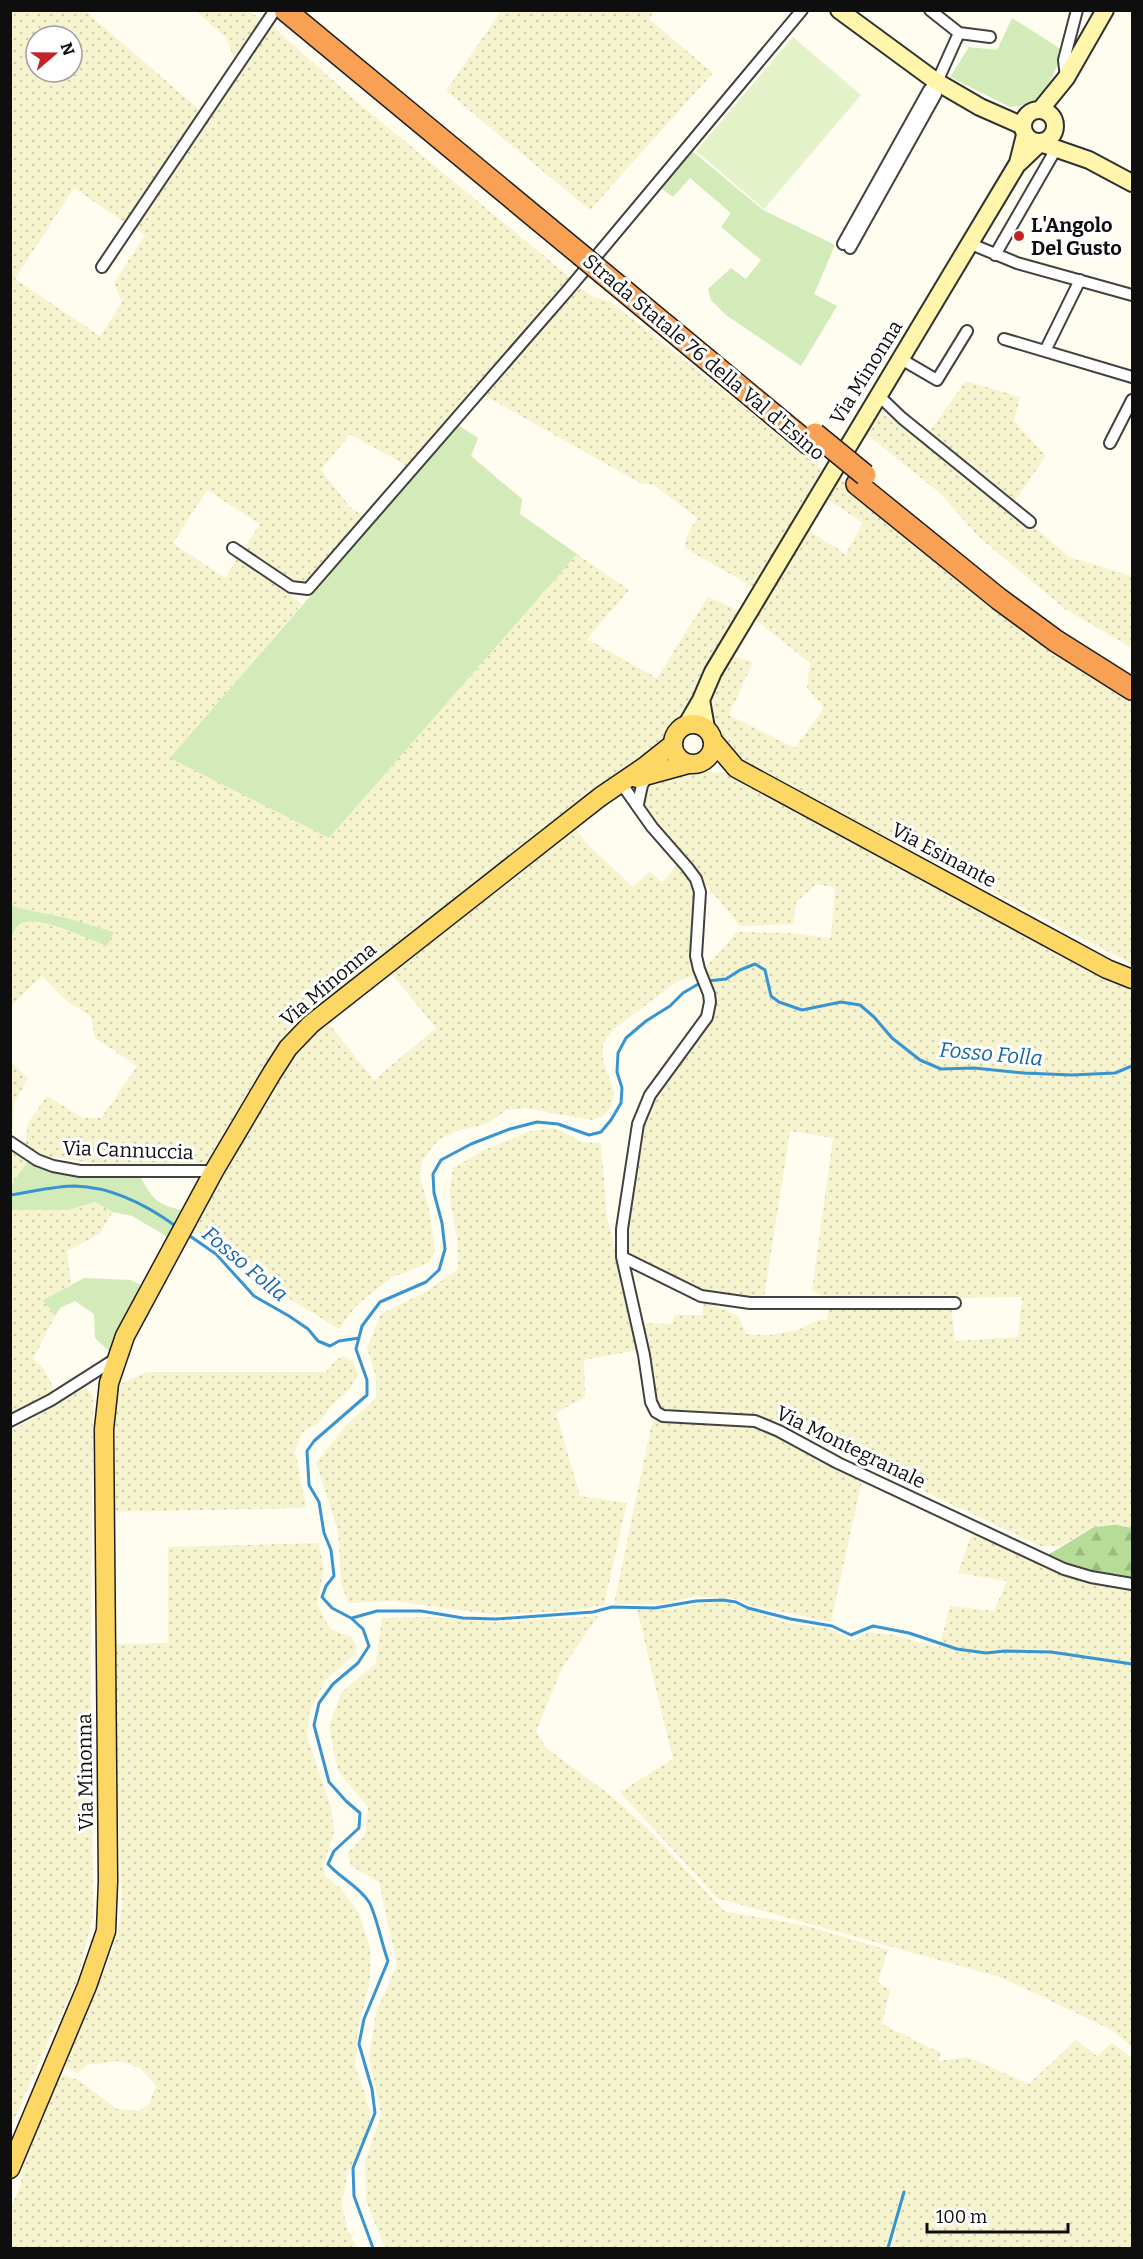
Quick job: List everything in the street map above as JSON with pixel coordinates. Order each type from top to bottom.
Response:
[{"type":"highway","name":"Strada Statale 76 della Val d'Esino","points":[[289,12],[609,270],[861,479],[999,599],[1056,641],[1132,689]]},
{"type":"highway","name":"Strada Statale 76 della Val d'Esino","points":[[861,479],[1065,632],[1129,673]]},
{"type":"main road","points":[[838,10],[937,82],[980,107],[1007,113],[1038,124],[1089,160],[1132,183]]},
{"type":"main road","name":"Via Minonna","points":[[687,724],[713,672],[971,244],[1105,10]]},
{"type":"main road","points":[[1038,124],[1056,149],[1089,160]]},
{"type":"main road","points":[[701,700],[714,748],[708,758],[693,764],[677,756],[673,744],[676,732],[687,724],[700,724],[710,735]]},
{"type":"main road","name":"Via Esinante","points":[[710,735],[736,768]]},
{"type":"main road","name":"Via Minonna","points":[[10,2169],[87,1986],[106,1931],[108,1881],[104,1429],[109,1383],[125,1336],[214,1171],[288,1048],[311,1024],[591,804],[673,744]]},
{"type":"main road","name":"Via Minonna","points":[[621,783],[693,764]]},
{"type":"main road","name":"Via Esinante","points":[[693,764],[736,768],[1107,969],[1132,979]]},
{"type":"street","points":[[233,548],[291,587],[308,589],[560,299],[802,10]]},
{"type":"street","points":[[930,10],[959,33],[990,37]]},
{"type":"street","points":[[1066,78],[1064,60],[1077,10]]},
{"type":"street","points":[[102,267],[289,12]]},
{"type":"street","points":[[846,246],[929,90],[937,82],[959,33]]},
{"type":"street","points":[[995,255],[1056,149]]},
{"type":"street","points":[[971,244],[1017,263],[1132,295]]},
{"type":"street","points":[[1045,351],[1080,280]]},
{"type":"street","points":[[901,358],[937,380],[967,331]]},
{"type":"street","points":[[1004,339],[1132,376]]},
{"type":"street","points":[[878,395],[902,418],[1030,522]]},
{"type":"street","points":[[1110,443],[1132,400]]},
{"type":"street","points":[[638,804],[642,785],[649,774]]},
{"type":"street","name":"Via Montegranale","points":[[621,783],[638,804],[652,827],[687,867],[698,885],[700,892],[696,956],[710,1002],[707,1017],[650,1095],[639,1124],[621,1229],[622,1257],[644,1355],[651,1402],[656,1412],[672,1417],[755,1421],[779,1431],[838,1463],[1064,1569],[1091,1577],[1132,1584]]},
{"type":"street","name":"Via Cannuccia","points":[[10,1142],[37,1160],[80,1171],[214,1171]]},
{"type":"street","points":[[622,1257],[701,1296],[726,1300],[750,1303],[955,1303]]},
{"type":"street","points":[[10,1421],[51,1400],[117,1357]]},
{"type":"shaded area","points":[[11,11],[85,11],[201,111],[126,223],[74,188],[15,279],[100,336],[122,303],[114,283],[145,235],[136,229],[270,24],[356,101],[572,279],[409,467],[350,434],[321,470],[349,506],[364,517],[312,578],[302,583],[290,583],[243,550],[260,524],[207,490],[173,543],[225,578],[239,556],[302,604],[171,758],[329,838],[577,554],[629,590],[587,639],[657,678],[708,597],[741,612],[687,719],[668,730],[660,748],[305,1017],[281,1047],[212,1163],[108,1165],[42,1156],[25,1145],[28,1123],[47,1096],[83,1118],[101,1118],[137,1066],[95,1038],[91,1016],[69,1003],[42,976],[11,1006],[10,938],[19,924],[29,920],[77,933],[107,946],[114,932],[67,918],[11,905]]},
{"type":"shaded area","points":[[196,11],[249,11],[261,19],[234,58],[226,38]]},
{"type":"shaded area","points":[[501,11],[654,11],[649,19],[713,73],[590,210],[446,91]]},
{"type":"shaded area","points":[[577,285],[593,297],[611,302],[822,469],[755,588],[685,548],[686,537],[697,518],[654,485],[640,483],[482,394]]},
{"type":"shaded area","points":[[966,381],[1020,397],[1014,421],[1046,456],[1012,505],[927,435]]},
{"type":"shaded area","points":[[878,412],[906,425],[1069,557],[1132,576],[1132,648],[1065,609],[979,537],[940,493],[866,434]]},
{"type":"shaded area","points":[[838,477],[958,575],[1132,698],[1132,964],[734,758],[719,741],[706,709],[709,691],[730,655],[753,662],[729,715],[795,748],[824,708],[807,688],[810,663],[751,616],[804,528],[846,554],[863,523],[824,497]]},
{"type":"shaded area","points":[[689,771],[730,773],[1081,964],[1132,989],[1132,1528],[1116,1525],[1094,1527],[1060,1546],[1040,1546],[789,1427],[762,1417],[677,1415],[659,1409],[654,1399],[640,1323],[671,1324],[675,1315],[703,1315],[703,1300],[739,1317],[746,1334],[770,1335],[798,1330],[818,1320],[827,1320],[829,1306],[951,1303],[955,1341],[1018,1337],[1022,1297],[829,1300],[812,1290],[833,1138],[790,1131],[764,1298],[697,1289],[625,1256],[625,1232],[645,1114],[653,1095],[710,1022],[703,970],[737,932],[791,933],[831,938],[835,888],[817,884],[796,902],[793,924],[740,926],[655,823],[644,805],[645,788],[654,780]]},
{"type":"shaded area","points":[[575,828],[587,844],[633,887],[650,871],[662,883],[678,864],[693,886],[691,959],[695,975],[678,981],[614,1029],[603,1044],[603,1061],[614,1091],[612,1106],[603,1116],[591,1120],[525,1108],[507,1110],[484,1125],[460,1130],[438,1140],[422,1161],[420,1177],[429,1209],[435,1250],[429,1263],[391,1278],[356,1306],[339,1329],[264,1283],[241,1255],[194,1230],[286,1062],[300,1045],[329,1024],[374,1080],[436,1028],[391,973],[542,850]]},
{"type":"shaded area","points":[[11,1062],[28,1078],[14,1103],[11,1130]]},
{"type":"shaded area","points":[[556,1128],[581,1142],[601,1143],[607,1218],[638,1350],[584,1360],[585,1397],[556,1413],[580,1496],[627,1503],[604,1605],[576,1610],[497,1615],[393,1601],[348,1603],[341,1582],[338,1531],[316,1463],[347,1424],[376,1398],[376,1376],[367,1348],[381,1314],[427,1291],[458,1269],[457,1239],[449,1193],[453,1168],[484,1150],[531,1131]]},
{"type":"shaded area","points":[[10,1151],[27,1162],[11,1186],[10,1186]]},
{"type":"shaded area","points":[[95,1202],[113,1212],[99,1234],[67,1251],[71,1284],[43,1300],[55,1316],[33,1359],[44,1369],[55,1391],[11,1416],[11,1210],[68,1210]]},
{"type":"shaded area","points":[[344,1356],[353,1362],[358,1374],[349,1390],[332,1405],[319,1423],[303,1432],[295,1451],[306,1508],[110,1512],[110,1427],[116,1386],[147,1372],[326,1372],[335,1361]]},
{"type":"shaded area","points":[[85,1388],[93,1396],[91,1683],[93,1916],[77,1981],[44,2050],[11,2128],[11,1431]]},
{"type":"shaded area","points":[[655,1419],[731,1423],[762,1428],[862,1480],[831,1622],[754,1606],[736,1599],[694,1596],[664,1604],[614,1604],[651,1427]]},
{"type":"shaded area","points":[[973,1530],[1060,1573],[1086,1582],[1132,1590],[1132,2047],[1112,2030],[1003,1978],[717,1898],[620,1792],[673,1759],[637,1610],[666,1610],[723,1600],[786,1623],[828,1628],[853,1641],[867,1632],[894,1635],[939,1648],[950,1606],[994,1611],[1007,1581],[958,1573]]},
{"type":"shaded area","points":[[319,1543],[324,1571],[317,1603],[330,1629],[352,1637],[357,1647],[354,1655],[325,1681],[309,1713],[307,1737],[331,1807],[334,1832],[323,1865],[325,1876],[340,1888],[359,1913],[370,1948],[370,1980],[358,2028],[355,2066],[370,2116],[366,2140],[348,2172],[342,2203],[347,2229],[358,2248],[11,2248],[10,2211],[21,2183],[23,2166],[57,2072],[80,2081],[117,2109],[139,2111],[149,2104],[156,2086],[140,2068],[119,2061],[86,2065],[78,2073],[60,2065],[93,1987],[108,1964],[118,1932],[122,1905],[111,1644],[168,1643],[168,1547]]},
{"type":"shaded area","points":[[598,1616],[561,1670],[536,1731],[545,1747],[610,1795],[647,1828],[724,1911],[807,1926],[888,1950],[878,1982],[890,1990],[882,2024],[941,2053],[939,2061],[968,2057],[1029,2084],[1076,2040],[1097,2056],[1112,2043],[1132,2058],[1132,2248],[893,2248],[901,2201],[889,2248],[385,2248],[366,2201],[365,2162],[381,2114],[369,2057],[376,2012],[397,1965],[379,1882],[351,1866],[348,1853],[365,1835],[368,1807],[338,1771],[329,1727],[341,1693],[376,1663],[382,1618],[430,1617],[502,1622]]},
{"type":"green space","points":[[1012,18],[1064,51],[1049,83],[1032,104],[1010,107],[950,77],[969,47],[997,50]]},
{"type":"green space","points":[[793,37],[861,95],[764,209],[696,151]]},
{"type":"green space","points":[[691,150],[763,210],[835,245],[814,294],[837,306],[801,366],[726,315],[711,300],[708,289],[731,268],[746,279],[761,260],[721,227],[731,213],[690,178],[673,197],[661,188]]},
{"type":"green space","points":[[458,425],[478,438],[471,456],[522,499],[520,514],[577,554],[329,838],[170,758]]},
{"type":"green space","points":[[11,905],[114,932],[107,946],[64,929],[29,921],[18,926],[11,938]]},
{"type":"green space","points":[[27,1162],[62,1173],[78,1175],[140,1176],[158,1202],[188,1212],[171,1239],[132,1216],[113,1212],[95,1202],[68,1210],[11,1210],[11,1186]]},
{"type":"green space","points":[[84,1278],[130,1280],[146,1287],[111,1353],[95,1338],[94,1314],[75,1301],[60,1308],[55,1316],[43,1300]]},
{"type":"green space","points":[[1116,1525],[1132,1528],[1132,1579],[1068,1564],[1048,1555],[1094,1527]]},
{"type":"waterway","name":"Fosso Folla","points":[[707,981],[726,979],[755,964],[765,970],[771,996],[779,1002],[802,1010],[841,1002],[860,1005],[892,1038],[920,1060],[941,1069],[974,1068],[1072,1075],[1115,1073],[1132,1066]]},
{"type":"waterway","points":[[373,2248],[354,2196],[353,2168],[375,2113],[372,2089],[359,2044],[364,2019],[388,1961],[369,1902],[360,1891],[328,1864],[334,1851],[359,1828],[360,1813],[329,1782],[314,1725],[319,1703],[333,1684],[358,1663],[369,1646],[363,1629],[351,1618],[332,1608],[322,1597],[326,1586],[334,1576],[331,1550],[324,1533],[319,1502],[309,1485],[307,1451],[314,1441],[367,1395],[367,1380],[356,1349],[362,1326],[380,1302],[426,1282],[439,1270],[445,1249],[442,1223],[434,1193],[433,1174],[441,1160],[471,1144],[510,1129],[537,1122],[558,1124],[589,1135],[601,1132],[621,1103],[622,1088],[617,1072],[618,1053],[626,1038],[646,1021],[670,1006],[683,993],[700,983]]},
{"type":"waterway","name":"Fosso Folla","points":[[10,1195],[67,1186],[89,1187],[129,1199],[154,1211],[177,1227]]},
{"type":"waterway","name":"Fosso Folla","points":[[187,1234],[216,1254],[254,1296],[308,1329],[318,1341],[330,1346],[339,1341],[359,1338]]},
{"type":"waterway","points":[[352,1618],[377,1611],[421,1611],[463,1618],[496,1619],[593,1612],[612,1607],[655,1608],[696,1601],[723,1600],[791,1619],[832,1626],[851,1635],[873,1626],[909,1633],[957,1649],[986,1653],[1051,1652],[1132,1664]]},
{"type":"waterway","points":[[888,2248],[904,2192]]},
{"type":"place","name":"L'Angolo Del Gusto","points":[[1019,236]]}]
